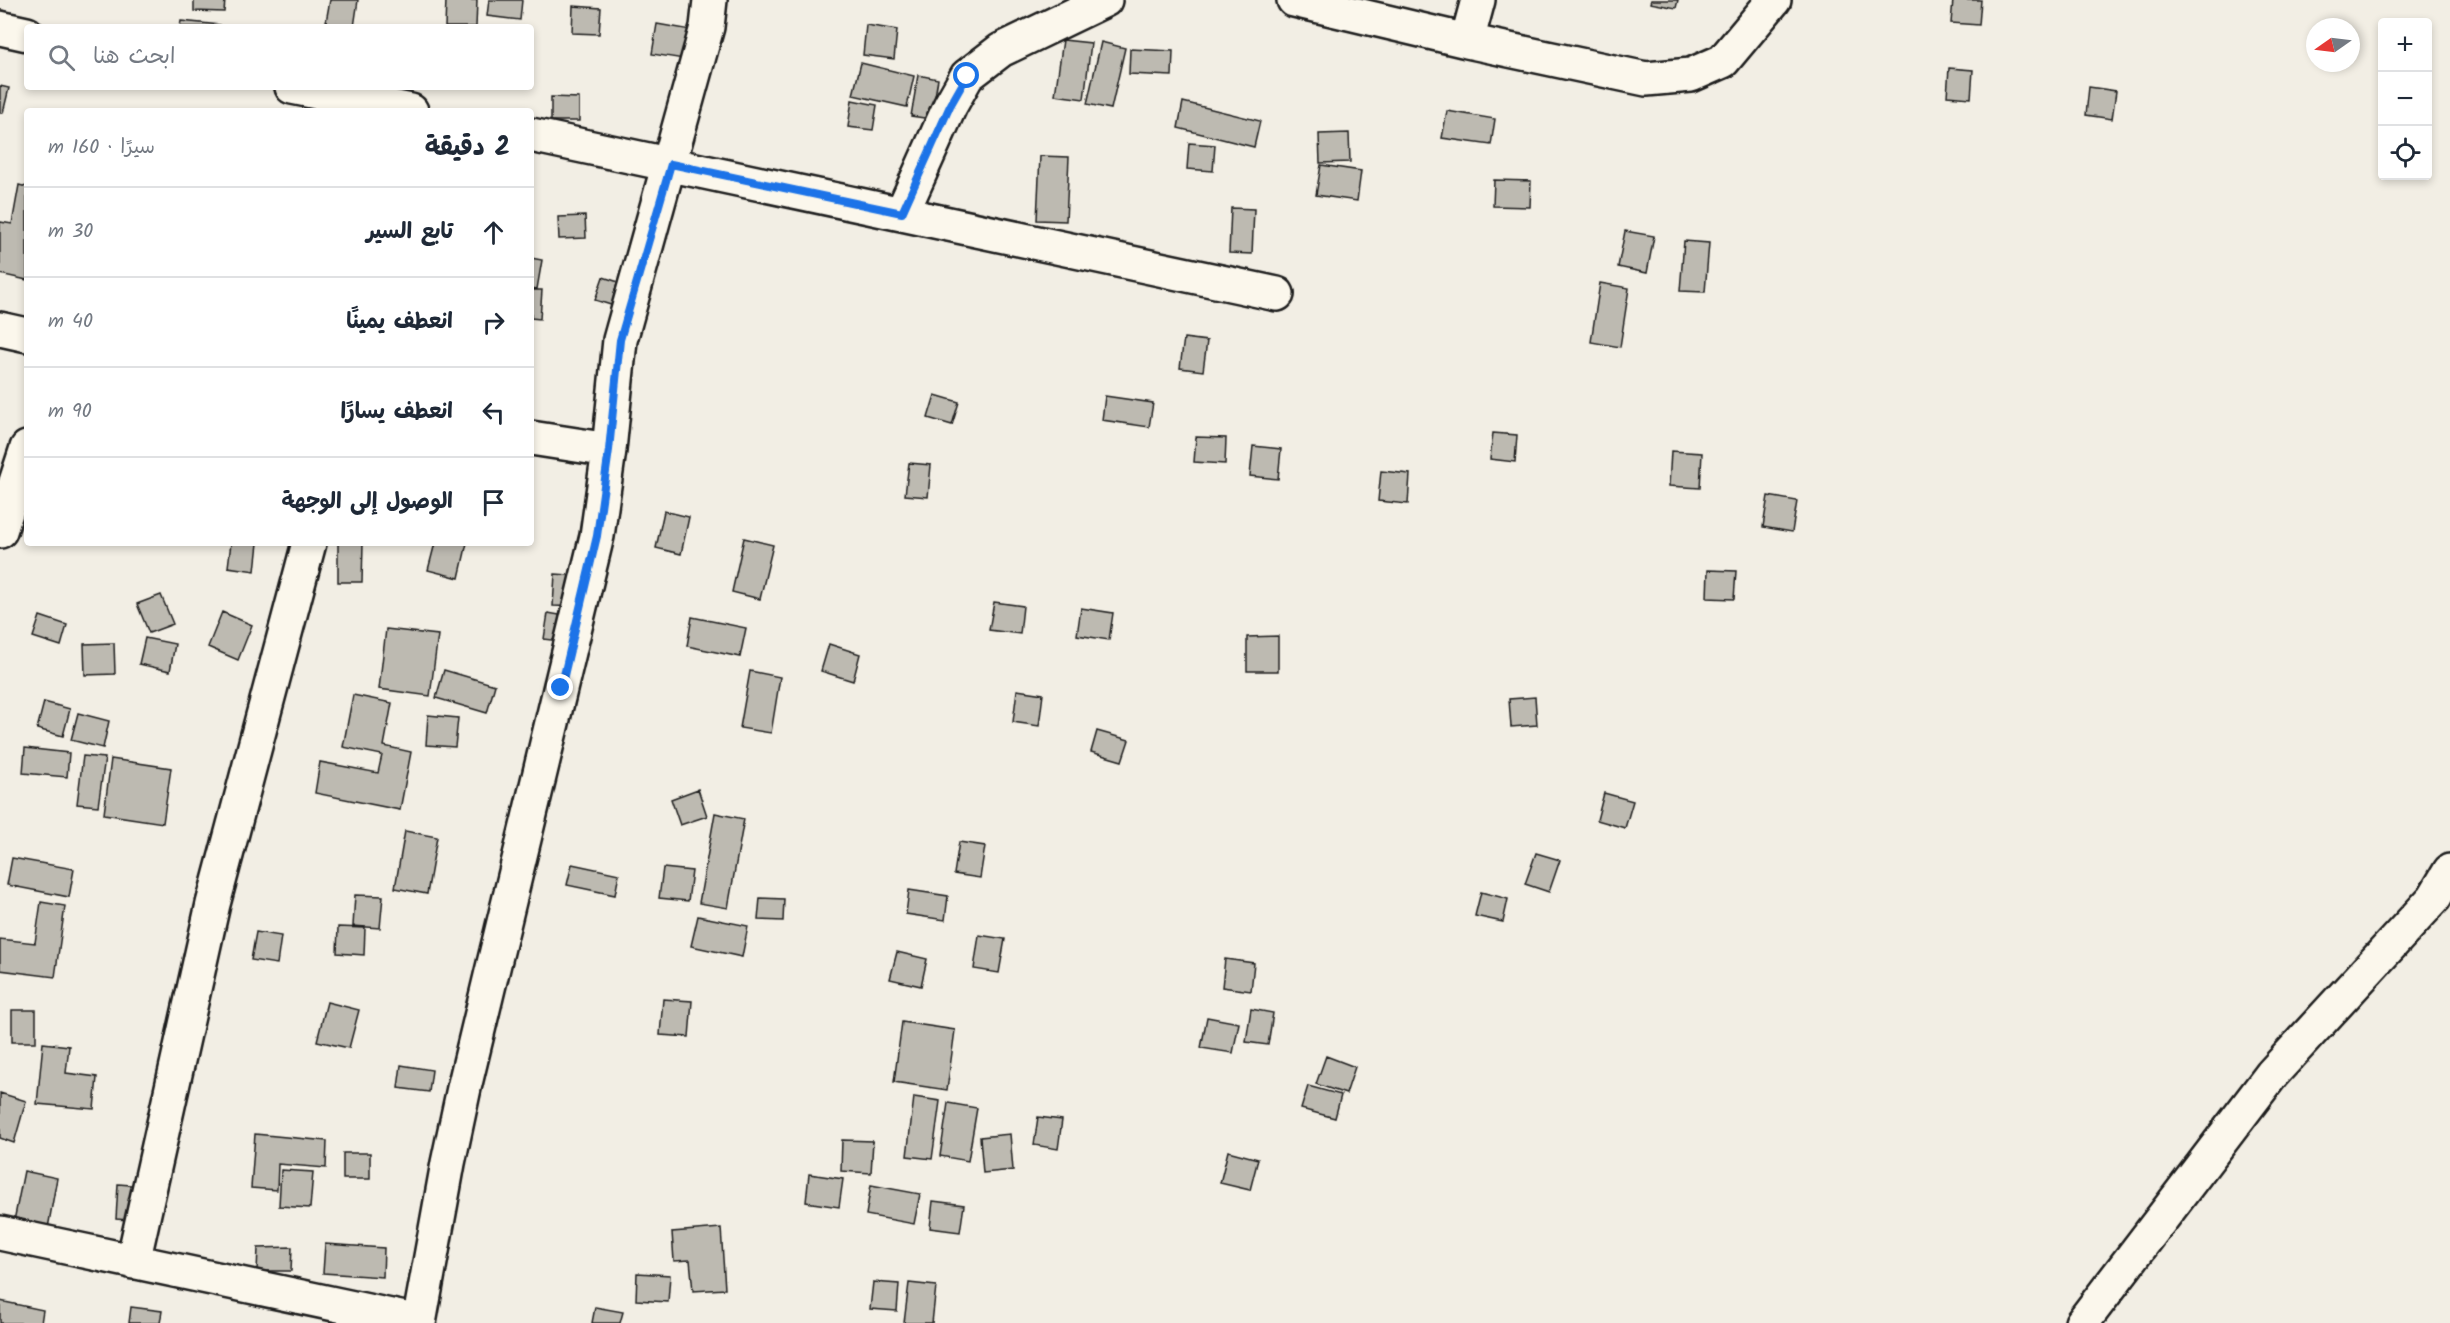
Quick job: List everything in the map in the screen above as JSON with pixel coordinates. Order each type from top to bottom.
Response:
[{"type":"street","points":[[0,1233],[419,1322],[464,1088],[597,536],[609,450],[620,340],[671,164],[707,27],[710,0]]},
{"type":"street","points":[[902,213],[950,106],[967,76],[1001,50],[1105,0]]},
{"type":"street","points":[[1294,0],[1467,41],[1646,79],[1691,75],[1723,61],[1774,0]]},
{"type":"street","points":[[1467,41],[1478,0]]},
{"type":"street","points":[[0,28],[24,32]]},
{"type":"street","points":[[307,90],[396,108]]},
{"type":"street","points":[[534,136],[1277,294]]},
{"type":"street","points":[[0,329],[24,334]]},
{"type":"street","points":[[534,438],[609,450]]},
{"type":"street","points":[[0,531],[24,457]]},
{"type":"street","points":[[132,1262],[213,904],[308,546]]},
{"type":"street","points":[[2082,1323],[2272,1074],[2434,898],[2450,871]]},
{"type":"building","points":[[194,0],[225,0],[224,12],[194,11]]},
{"type":"building","points":[[330,0],[358,0],[354,24],[326,24]]},
{"type":"building","points":[[446,0],[477,0],[476,24],[445,24]]},
{"type":"building","points":[[489,0],[522,0],[520,20],[487,16]]},
{"type":"building","points":[[1651,0],[1678,0],[1676,8],[1650,3]]},
{"type":"building","points":[[1953,0],[1981,0],[1979,25],[1951,23]]},
{"type":"building","points":[[573,6],[601,8],[599,34],[572,33]]},
{"type":"building","points":[[181,21],[210,24],[180,24]]},
{"type":"building","points":[[657,24],[714,34],[709,63],[652,54]]},
{"type":"building","points":[[866,25],[897,30],[894,59],[863,55]]},
{"type":"building","points":[[1063,40],[1091,43],[1084,99],[1055,95]]},
{"type":"building","points":[[1101,42],[1125,48],[1111,109],[1087,104]]},
{"type":"building","points":[[1130,49],[1173,51],[1172,76],[1129,74]]},
{"type":"building","points":[[861,63],[914,76],[907,107],[853,95]]},
{"type":"building","points":[[1949,68],[1973,70],[1971,98],[1947,96]]},
{"type":"building","points":[[918,75],[938,79],[931,119],[911,116]]},
{"type":"building","points":[[0,86],[9,88],[3,113],[0,113]]},
{"type":"building","points":[[2089,87],[2116,91],[2112,119],[2086,115]]},
{"type":"building","points":[[551,97],[579,98],[579,121],[551,121]]},
{"type":"building","points":[[852,100],[877,105],[873,130],[848,127]]},
{"type":"building","points":[[1183,102],[1260,121],[1254,147],[1178,128]]},
{"type":"building","points":[[1447,111],[1495,119],[1491,145],[1442,138]]},
{"type":"building","points":[[1349,133],[1350,162],[1320,163],[1319,134]]},
{"type":"building","points":[[1189,143],[1215,145],[1213,171],[1187,169]]},
{"type":"building","points":[[1040,156],[1069,157],[1066,221],[1037,220]]},
{"type":"building","points":[[1321,165],[1361,171],[1357,201],[1316,195]]},
{"type":"building","points":[[1494,180],[1531,181],[1530,207],[1493,206]]},
{"type":"building","points":[[19,185],[24,186],[24,279],[0,274],[0,222],[12,224]]},
{"type":"building","points":[[1231,208],[1254,209],[1252,254],[1229,253]]},
{"type":"building","points":[[585,216],[586,238],[559,239],[558,217]]},
{"type":"building","points":[[1625,231],[1654,236],[1647,273],[1618,267]]},
{"type":"building","points":[[1684,241],[1709,243],[1705,292],[1680,291]]},
{"type":"building","points":[[534,259],[542,260],[537,289],[534,288]]},
{"type":"building","points":[[603,277],[637,288],[630,311],[595,300]]},
{"type":"building","points":[[1600,283],[1629,288],[1620,347],[1591,342]]},
{"type":"building","points":[[534,290],[542,290],[540,319],[534,318]]},
{"type":"building","points":[[1184,338],[1207,341],[1203,371],[1180,368]]},
{"type":"building","points":[[935,395],[959,402],[952,425],[928,418]]},
{"type":"building","points":[[1105,396],[1153,403],[1149,427],[1102,420]]},
{"type":"building","points":[[1493,433],[1517,435],[1515,462],[1490,459]]},
{"type":"building","points":[[1196,437],[1226,438],[1225,464],[1194,462]]},
{"type":"building","points":[[1253,446],[1281,449],[1278,479],[1250,476]]},
{"type":"building","points":[[1671,451],[1702,453],[1700,488],[1669,486]]},
{"type":"building","points":[[909,463],[931,465],[928,497],[905,495]]},
{"type":"building","points":[[1381,471],[1410,474],[1408,504],[1378,501]]},
{"type":"building","points":[[1768,496],[1797,501],[1792,532],[1763,527]]},
{"type":"building","points":[[664,511],[689,517],[681,554],[656,548]]},
{"type":"building","points":[[744,538],[773,545],[760,599],[732,592]]},
{"type":"building","points":[[231,546],[258,546],[255,571],[228,567]]},
{"type":"building","points":[[338,546],[363,546],[362,582],[338,582]]},
{"type":"building","points":[[434,546],[466,546],[459,578],[428,570]]},
{"type":"building","points":[[1708,570],[1736,571],[1734,599],[1707,598]]},
{"type":"building","points":[[555,574],[583,576],[581,607],[553,606]]},
{"type":"building","points":[[161,595],[173,624],[149,633],[137,604]]},
{"type":"building","points":[[994,602],[1023,606],[1020,634],[989,630]]},
{"type":"building","points":[[1081,608],[1113,613],[1109,640],[1077,635]]},
{"type":"building","points":[[222,612],[252,625],[238,660],[208,647]]},
{"type":"building","points":[[548,613],[571,617],[568,642],[544,639]]},
{"type":"building","points":[[40,616],[67,625],[61,646],[33,637]]},
{"type":"building","points":[[692,617],[746,628],[740,657],[687,646]]},
{"type":"building","points":[[386,629],[438,635],[430,696],[379,689]]},
{"type":"building","points":[[1278,636],[1278,671],[1247,671],[1247,637]]},
{"type":"building","points":[[145,638],[175,644],[170,671],[139,664]]},
{"type":"building","points":[[114,643],[115,674],[85,675],[84,644]]},
{"type":"building","points":[[829,644],[860,654],[853,681],[821,671]]},
{"type":"building","points":[[444,670],[495,685],[487,713],[436,698]]},
{"type":"building","points":[[750,671],[780,677],[771,733],[740,728]]},
{"type":"building","points":[[1017,690],[1043,694],[1039,726],[1013,722]]},
{"type":"building","points":[[353,695],[392,703],[384,746],[411,752],[400,810],[315,793],[320,762],[378,773],[382,755],[343,747]]},
{"type":"building","points":[[1535,697],[1537,725],[1511,727],[1509,699]]},
{"type":"building","points":[[44,702],[70,709],[63,736],[37,729]]},
{"type":"building","points":[[78,713],[109,721],[103,748],[71,740]]},
{"type":"building","points":[[428,715],[458,718],[455,747],[426,745]]},
{"type":"building","points":[[1097,731],[1129,740],[1122,761],[1091,752]]},
{"type":"building","points":[[25,748],[69,753],[67,777],[23,773]]},
{"type":"building","points":[[83,756],[105,758],[98,806],[77,804]]},
{"type":"building","points":[[111,759],[171,768],[163,823],[104,814]]},
{"type":"building","points":[[698,789],[707,816],[680,825],[671,799]]},
{"type":"building","points":[[1604,793],[1633,801],[1625,828],[1597,820]]},
{"type":"building","points":[[715,813],[744,819],[728,908],[699,903]]},
{"type":"building","points":[[405,831],[437,837],[427,894],[395,888]]},
{"type":"building","points":[[959,842],[985,846],[980,878],[954,874]]},
{"type":"building","points":[[1536,853],[1560,860],[1549,892],[1525,884]]},
{"type":"building","points":[[12,858],[74,869],[69,897],[7,885]]},
{"type":"building","points":[[572,864],[619,874],[615,895],[567,885]]},
{"type":"building","points":[[663,868],[692,871],[688,901],[659,898]]},
{"type":"building","points":[[909,890],[948,896],[945,920],[906,914]]},
{"type":"building","points":[[1481,892],[1508,899],[1503,922],[1475,916]]},
{"type":"building","points":[[355,895],[383,896],[380,928],[353,926]]},
{"type":"building","points":[[760,898],[784,899],[783,921],[758,920]]},
{"type":"building","points":[[41,902],[65,906],[55,977],[0,970],[0,939],[35,943]]},
{"type":"building","points":[[698,916],[748,926],[742,957],[691,946]]},
{"type":"building","points":[[338,927],[365,928],[364,955],[337,953]]},
{"type":"building","points":[[256,932],[281,936],[277,964],[251,960]]},
{"type":"building","points":[[979,935],[1005,939],[999,973],[974,969]]},
{"type":"building","points":[[897,952],[927,959],[921,986],[890,979]]},
{"type":"building","points":[[1225,959],[1254,963],[1251,991],[1222,987]]},
{"type":"building","points":[[663,999],[692,1001],[689,1037],[660,1035]]},
{"type":"building","points":[[327,1002],[359,1010],[349,1048],[317,1041]]},
{"type":"building","points":[[1251,1009],[1273,1013],[1268,1045],[1246,1042]]},
{"type":"building","points":[[12,1010],[36,1010],[36,1042],[12,1042]]},
{"type":"building","points":[[1207,1017],[1239,1023],[1233,1053],[1201,1048]]},
{"type":"building","points":[[902,1022],[955,1030],[947,1090],[894,1082]]},
{"type":"building","points":[[43,1043],[69,1046],[66,1073],[97,1077],[94,1109],[37,1104]]},
{"type":"building","points":[[1326,1056],[1355,1067],[1346,1094],[1316,1084]]},
{"type":"building","points":[[401,1065],[432,1070],[429,1092],[398,1088]]},
{"type":"building","points":[[1308,1086],[1341,1095],[1335,1118],[1301,1109]]},
{"type":"building","points":[[0,1093],[26,1101],[14,1143],[0,1138]]},
{"type":"building","points":[[914,1097],[940,1101],[932,1159],[907,1156]]},
{"type":"building","points":[[948,1103],[977,1108],[968,1161],[940,1156]]},
{"type":"building","points":[[1038,1117],[1062,1120],[1058,1149],[1034,1145]]},
{"type":"building","points":[[255,1134],[327,1141],[326,1168],[278,1164],[277,1190],[251,1188]]},
{"type":"building","points":[[1010,1134],[1013,1170],[983,1173],[980,1137]]},
{"type":"building","points":[[842,1140],[873,1141],[871,1173],[841,1171]]},
{"type":"building","points":[[1228,1151],[1258,1159],[1250,1190],[1220,1183]]},
{"type":"building","points":[[343,1153],[370,1153],[370,1179],[343,1179]]},
{"type":"building","points":[[281,1170],[313,1172],[310,1208],[279,1206]]},
{"type":"building","points":[[24,1171],[57,1178],[48,1228],[14,1221]]},
{"type":"building","points":[[809,1174],[843,1179],[839,1207],[806,1202]]},
{"type":"building","points":[[118,1184],[144,1186],[141,1221],[116,1219]]},
{"type":"building","points":[[871,1185],[920,1194],[914,1224],[866,1215]]},
{"type":"building","points":[[933,1201],[964,1205],[960,1232],[930,1228]]},
{"type":"building","points":[[721,1228],[725,1289],[693,1291],[690,1260],[674,1261],[672,1232]]},
{"type":"building","points":[[325,1244],[384,1248],[383,1277],[323,1273]]},
{"type":"building","points":[[292,1247],[291,1271],[257,1271],[258,1248]]},
{"type":"building","points":[[637,1273],[670,1275],[668,1302],[636,1300]]},
{"type":"building","points":[[873,1282],[899,1284],[897,1311],[870,1309]]},
{"type":"building","points":[[909,1283],[936,1286],[932,1323],[904,1323]]},
{"type":"building","points":[[0,1301],[43,1310],[41,1323],[0,1323]]},
{"type":"building","points":[[131,1307],[162,1311],[160,1323],[129,1323]]},
{"type":"building","points":[[595,1307],[623,1312],[620,1323],[592,1323]]},
{"type":"route","points":[[561,688],[597,536],[609,450],[620,340],[671,164],[902,213],[950,106],[967,76]]}]
